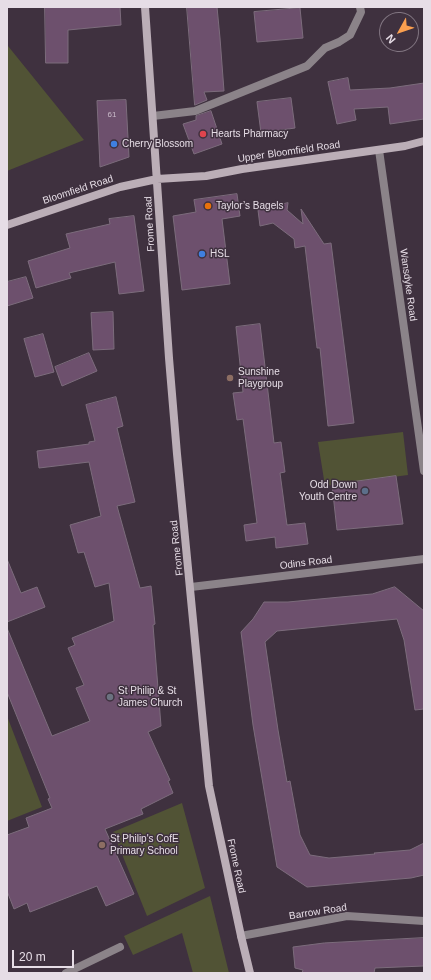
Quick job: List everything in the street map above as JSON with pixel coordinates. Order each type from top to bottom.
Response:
[{"type":"street","name":"Frome Road","points":[[145,7],[170,366],[210,786],[240,936],[250,973]]},
{"type":"street","points":[[153,116],[195,111],[307,66],[325,48],[350,35],[361,12],[360,7]]},
{"type":"street","name":"Upper Bloomfield Road","points":[[157,179],[206,176],[242,169],[405,146],[424,141]]},
{"type":"street","name":"Wansdyke Road","points":[[379,150],[424,471]]},
{"type":"street","name":"Bloomfield Road","points":[[7,225],[120,187],[157,179]]},
{"type":"street","name":"Odins Road","points":[[191,587],[424,559]]},
{"type":"street","name":"Barrow Road","points":[[240,936],[347,916],[424,921]]},
{"type":"street","points":[[66,973],[120,947]]},
{"type":"green space","points":[[8,46],[84,140],[7,171],[7,50]]},
{"type":"green space","points":[[403,432],[408,475],[325,486],[318,442]]},
{"type":"green space","points":[[7,716],[42,807],[7,821]]},
{"type":"green space","points":[[182,803],[205,888],[147,916],[113,832]]},
{"type":"green space","points":[[210,896],[229,973],[193,973],[182,933],[133,955],[124,936]]},
{"type":"building","points":[[45,7],[120,7],[121,25],[68,30],[68,63],[46,63]]},
{"type":"building","points":[[187,7],[217,7],[220,38],[224,91],[204,92],[207,100],[195,105]]},
{"type":"building","points":[[300,8],[303,38],[257,42],[254,12]]},
{"type":"building","points":[[348,78],[350,90],[390,88],[424,83],[424,119],[390,124],[388,107],[354,109],[356,120],[337,124],[328,82]]},
{"type":"building","points":[[291,98],[295,128],[261,133],[257,102]]},
{"type":"building","points":[[126,100],[129,157],[100,167],[97,101]]},
{"type":"building","name":"Hearts Pharmacy","points":[[211,111],[222,144],[194,154],[183,124],[196,120],[196,116]]},
{"type":"building","name":"HSL","points":[[237,194],[240,216],[222,219],[230,284],[182,290],[173,216],[196,212],[194,200]]},
{"type":"building","points":[[288,203],[287,210],[303,224],[301,209],[324,244],[331,243],[354,423],[328,426],[320,348],[317,348],[305,246],[295,248],[294,239],[273,223],[260,226],[258,210]]},
{"type":"building","points":[[134,216],[144,291],[119,294],[115,262],[69,273],[71,278],[36,288],[28,261],[70,248],[66,234],[110,224],[109,219]]},
{"type":"building","points":[[26,277],[33,298],[7,306],[7,282]]},
{"type":"building","points":[[113,312],[114,349],[93,350],[91,313]]},
{"type":"building","points":[[260,324],[274,443],[281,442],[285,472],[280,473],[287,525],[305,523],[308,544],[276,548],[275,537],[246,541],[244,525],[257,523],[243,419],[237,420],[233,393],[243,392],[236,327]]},
{"type":"building","points":[[43,334],[54,372],[35,377],[24,339]]},
{"type":"building","points":[[89,353],[97,371],[62,386],[55,367]]},
{"type":"building","points":[[116,397],[123,426],[117,428],[135,502],[117,506],[140,588],[151,586],[155,624],[153,625],[161,726],[148,732],[170,780],[168,781],[173,793],[141,809],[143,814],[105,829],[134,894],[106,906],[97,886],[30,912],[27,903],[14,909],[7,891],[7,835],[29,827],[26,818],[52,808],[48,799],[50,798],[7,692],[7,628],[52,736],[90,721],[76,688],[84,685],[68,648],[75,645],[72,638],[114,621],[109,583],[95,587],[84,552],[78,553],[70,525],[101,516],[89,462],[39,468],[37,451],[89,444],[89,442],[95,441],[86,405]]},
{"type":"building","points":[[396,476],[403,524],[337,530],[332,485]]},
{"type":"building","points":[[7,559],[21,593],[37,587],[45,607],[7,622]]},
{"type":"building","points":[[395,587],[424,611],[424,709],[415,710],[404,640],[397,619],[277,631],[265,642],[287,782],[290,781],[300,835],[310,855],[329,858],[375,854],[374,853],[410,850],[424,843],[424,875],[411,878],[307,887],[277,867],[253,725],[241,632],[253,619],[264,602],[288,602],[372,594]]},
{"type":"building","points":[[424,938],[424,966],[375,968],[374,973],[302,973],[303,970],[295,968],[293,947],[324,943]]},
{"type":"place","name":"Hearts Pharmacy","points":[[203,134]]},
{"type":"place","name":"Cherry Blossom","points":[[114,144]]},
{"type":"place","name":"Taylor’s Bagels","points":[[208,206]]},
{"type":"place","name":"HSL","points":[[202,254]]},
{"type":"place","name":"Sunshine Playgroup","points":[[230,378]]},
{"type":"place","name":"Odd Down Youth Centre","points":[[365,491]]},
{"type":"place","name":"St Philip & St James Church","points":[[110,697]]},
{"type":"place","name":"St Philip's CofE Primary School","points":[[102,845]]}]
